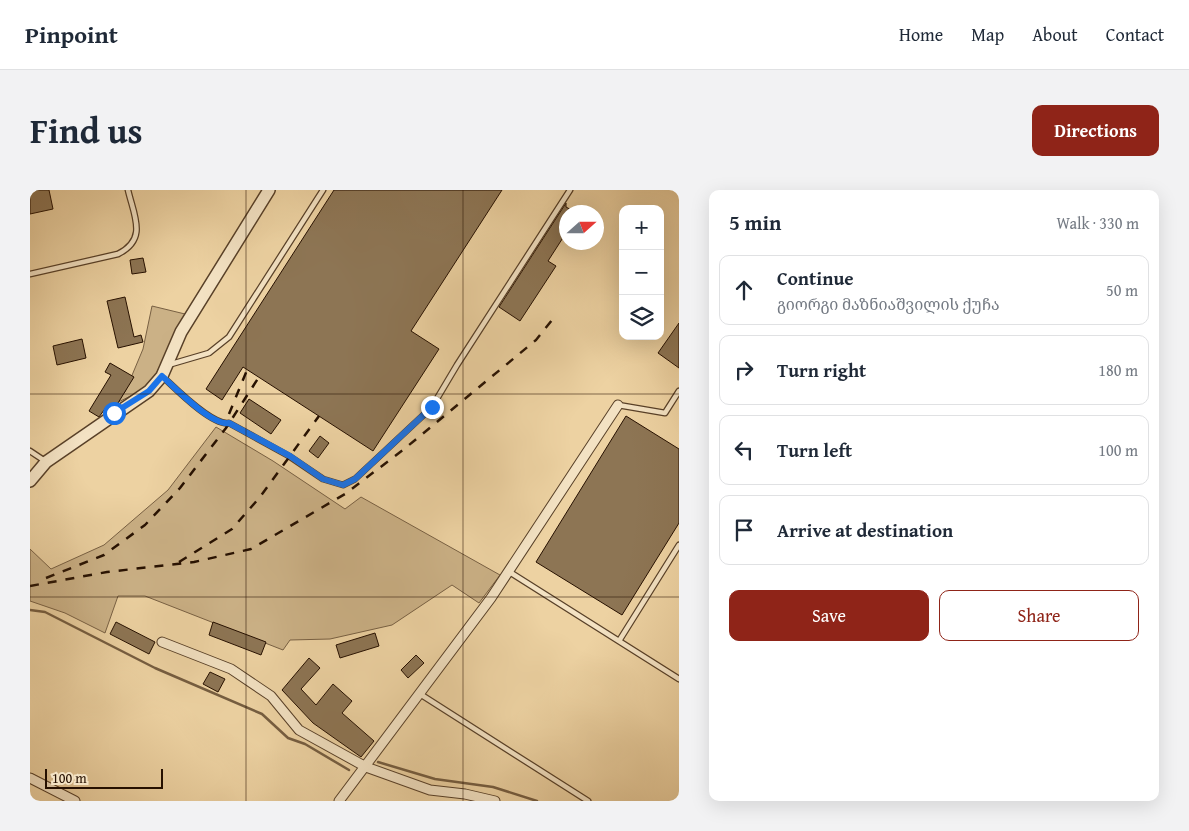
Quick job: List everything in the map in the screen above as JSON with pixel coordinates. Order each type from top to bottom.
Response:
[{"type":"street","points":[[30,481],[46,462],[149,391],[164,371],[182,332],[269,190]]},
{"type":"street","points":[[339,801],[420,694],[508,571],[618,405]]},
{"type":"street","points":[[162,642],[232,669],[271,696],[299,730],[366,767],[430,790],[495,801]]},
{"type":"street","points":[[30,778],[75,801]]},
{"type":"lane","points":[[30,274],[118,254],[127,250],[136,239],[138,229],[128,190]]},
{"type":"lane","points":[[323,190],[229,337],[209,353],[164,371],[189,401],[215,419],[225,424],[229,423],[290,456],[323,479],[343,485],[355,479],[432,407],[570,190]]},
{"type":"lane","points":[[618,405],[665,413],[679,391]]},
{"type":"lane","points":[[30,451],[46,462]]},
{"type":"lane","points":[[619,641],[679,545]]},
{"type":"lane","points":[[508,571],[679,679]]},
{"type":"lane","points":[[420,694],[588,801]]},
{"type":"shaded area","points":[[152,306],[185,314],[154,378],[143,390],[108,407],[125,392],[143,349]]},
{"type":"shaded area","points":[[216,427],[273,461],[345,509],[361,497],[500,575],[479,603],[452,585],[392,625],[330,639],[290,640],[283,650],[145,596],[118,596],[105,633],[65,613],[30,601],[30,549],[51,569],[104,545],[168,490]]},
{"type":"building","points":[[30,190],[49,190],[53,209],[30,214]]},
{"type":"building","points":[[334,190],[502,190],[411,331],[439,349],[373,451],[243,367],[222,400],[206,389]]},
{"type":"building","points":[[559,214],[559,244],[548,261],[556,266],[520,321],[499,307]]},
{"type":"building","points":[[143,258],[146,272],[132,274],[130,260]]},
{"type":"building","points":[[125,297],[134,337],[141,335],[143,342],[118,348],[107,301]]},
{"type":"building","points":[[679,323],[679,368],[658,353]]},
{"type":"building","points":[[82,339],[86,358],[57,365],[53,346]]},
{"type":"building","points":[[110,363],[134,377],[118,403],[111,408],[107,406],[99,417],[89,411],[111,375],[105,372]]},
{"type":"building","points":[[249,399],[281,420],[271,434],[240,413]]},
{"type":"building","points":[[626,416],[679,449],[679,523],[622,615],[536,562]]},
{"type":"building","points":[[320,436],[329,443],[318,458],[309,451]]},
{"type":"building","points":[[116,622],[155,642],[149,654],[110,634]]},
{"type":"building","points":[[213,622],[266,642],[261,655],[209,635]]},
{"type":"building","points":[[375,633],[379,646],[340,658],[336,645]]},
{"type":"building","points":[[416,655],[424,663],[408,678],[401,670]]},
{"type":"building","points":[[309,658],[320,668],[301,689],[316,705],[333,684],[352,701],[342,713],[374,741],[361,757],[313,723],[282,690]]},
{"type":"building","points":[[210,672],[225,679],[218,692],[203,684]]},
{"type":"waterway","points":[[30,610],[45,612],[155,668],[262,714],[288,738],[305,744],[349,770]]},
{"type":"waterway","points":[[378,762],[435,779],[493,787],[537,801]]},
{"type":"railway","points":[[30,586],[107,572],[194,562],[251,549],[345,494],[403,450],[536,340],[552,320]]},
{"type":"railway","points":[[229,414],[247,370]]},
{"type":"railway","points":[[46,578],[104,555],[145,525],[180,488],[226,428],[259,377]]},
{"type":"railway","points":[[179,562],[232,529],[260,497],[319,416]]},
{"type":"route","points":[[114,413],[149,391],[162,376],[189,401],[215,419],[225,424],[229,423],[290,456],[323,479],[343,485],[355,479],[432,407]]}]
